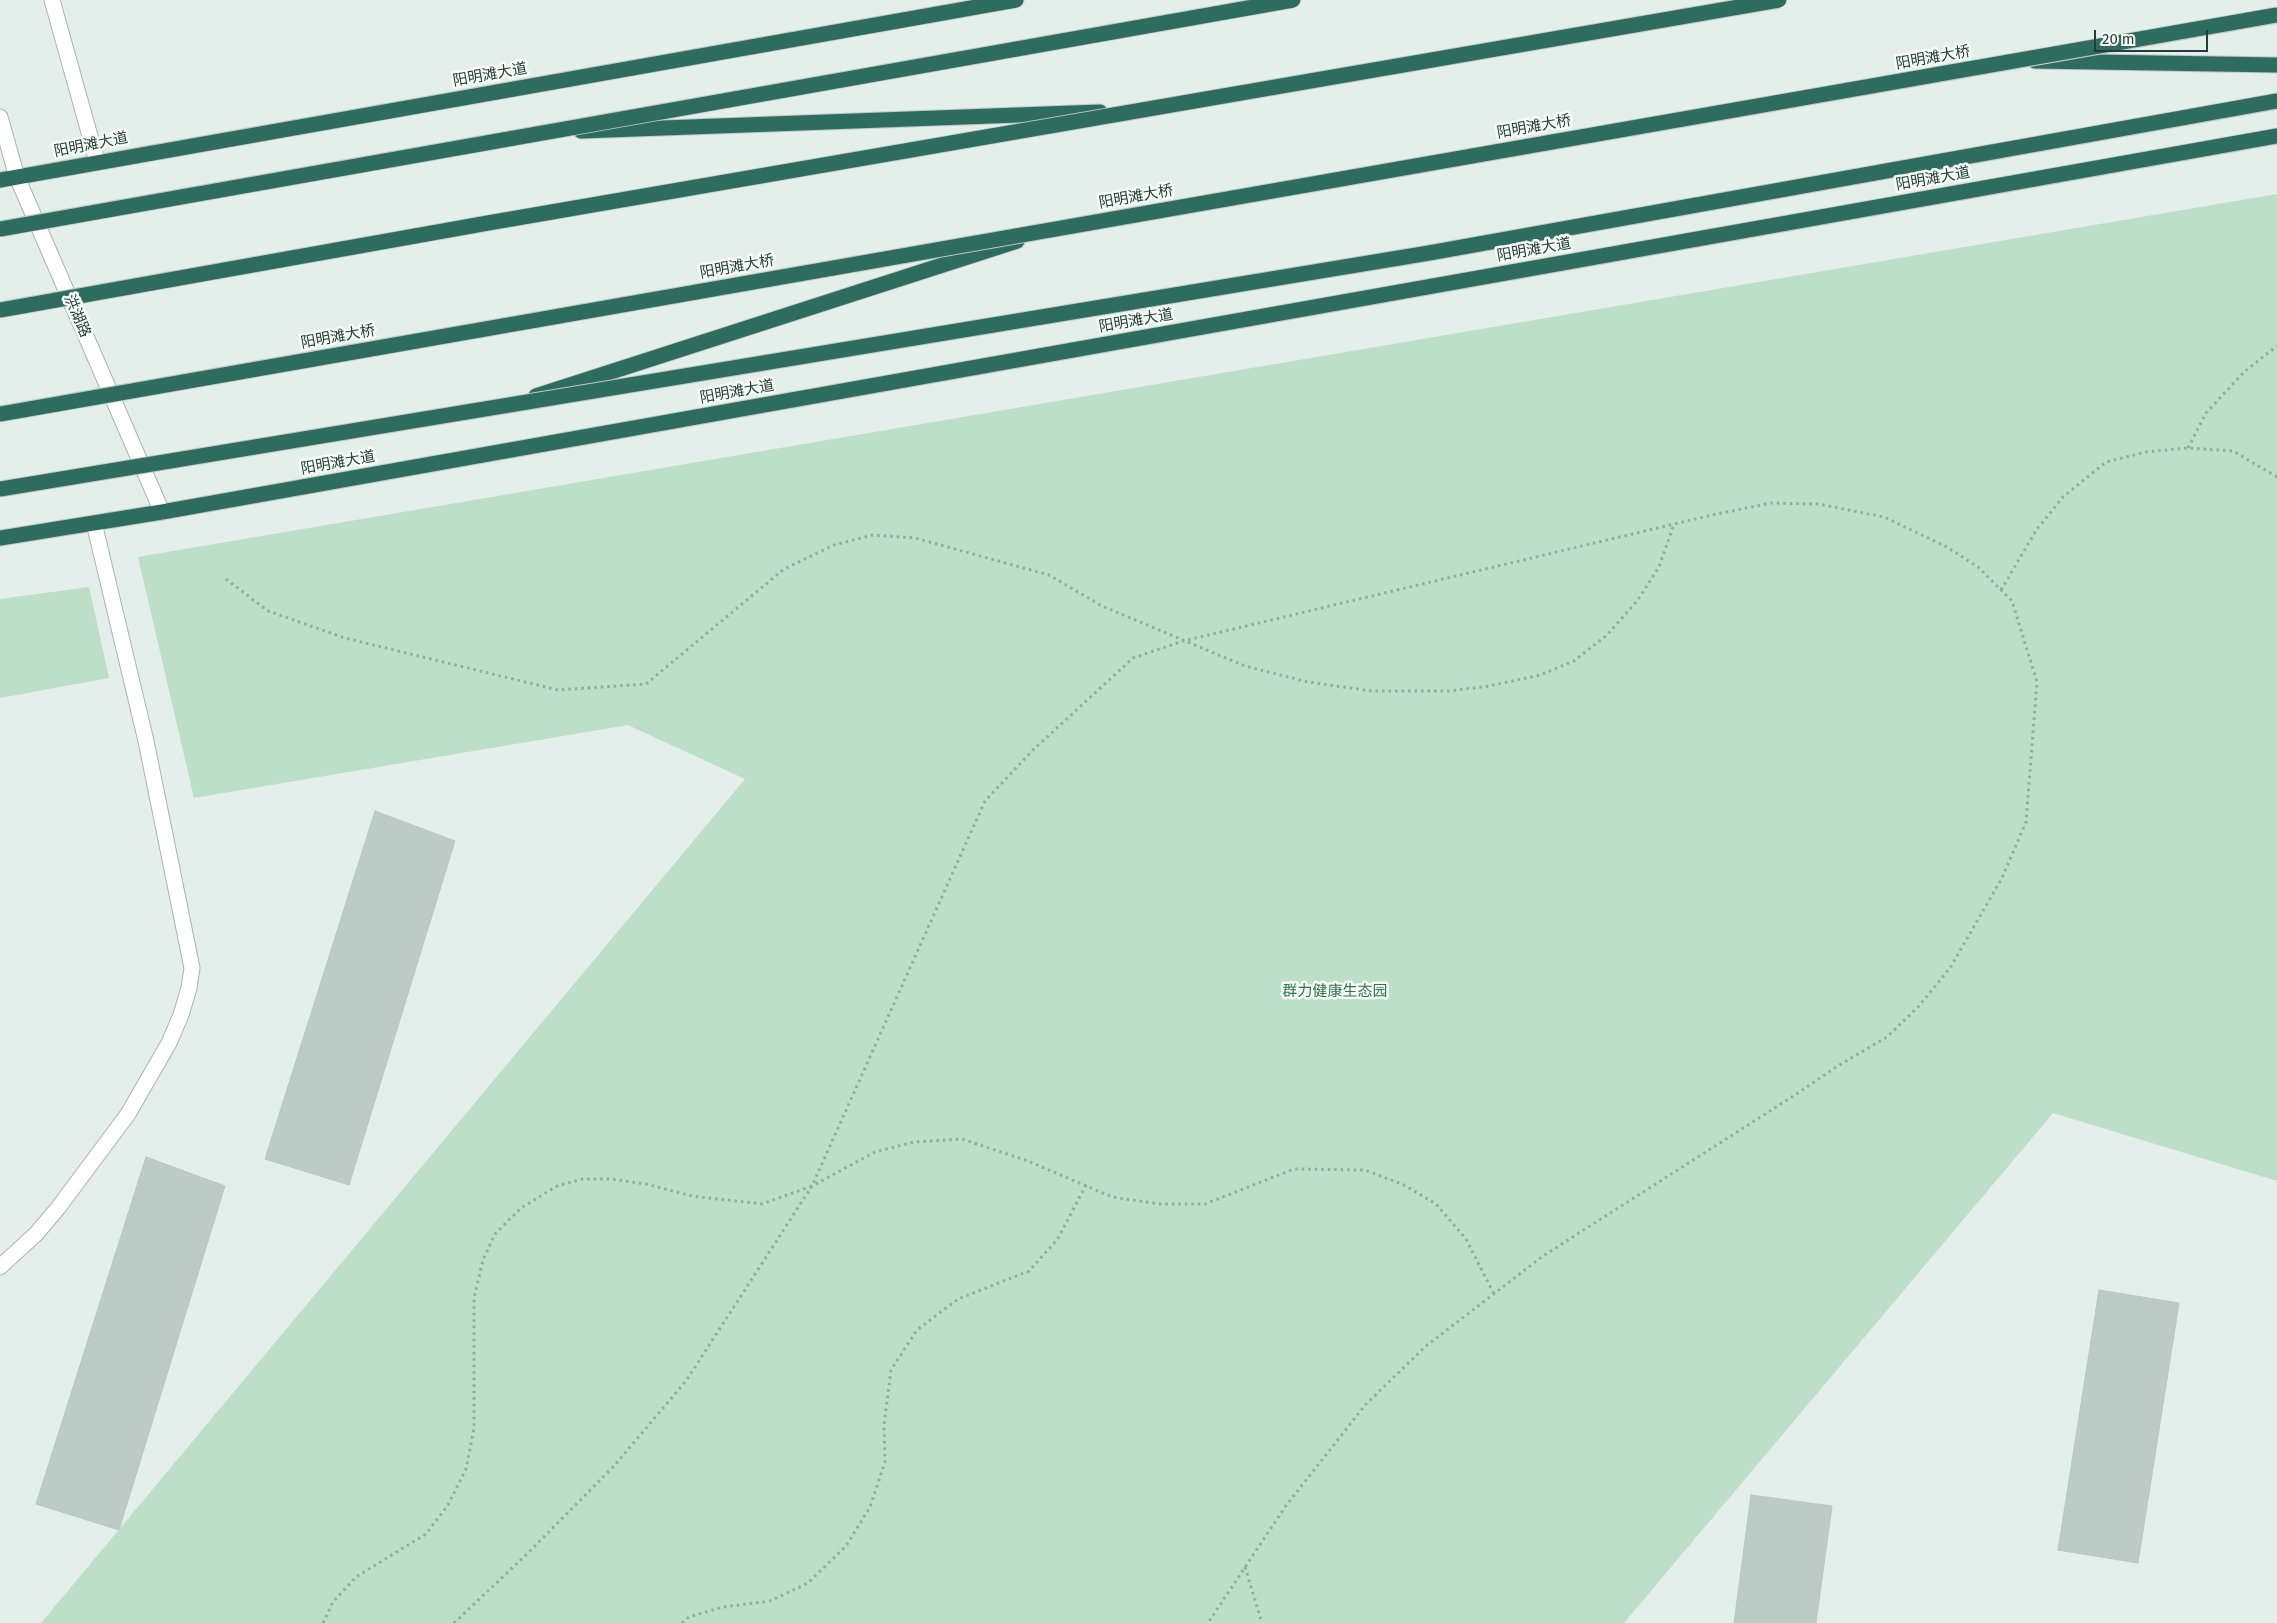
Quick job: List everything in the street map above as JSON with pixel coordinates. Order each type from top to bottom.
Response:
[{"type":"highway","name":"阳明滩大道","points":[[0,180],[97,161],[1016,0]]},
{"type":"highway","points":[[0,229],[1293,0]]},
{"type":"highway","points":[[0,310],[1779,0]]},
{"type":"highway","name":"阳明滩大桥","points":[[0,414],[2277,15]]},
{"type":"highway","points":[[2014,61],[2277,65]]},
{"type":"highway","points":[[0,489],[1429,253],[2277,102]]},
{"type":"highway","points":[[545,132],[1134,111]]},
{"type":"highway","name":"阳明滩大道","points":[[0,538],[162,512],[2277,136]]},
{"type":"highway","points":[[504,406],[1049,230]]},
{"type":"street","points":[[52,0],[97,161]]},
{"type":"street","name":"洪湖路","points":[[0,117],[17,177],[162,512]]},
{"type":"street","points":[[0,1267],[36,1234],[58,1208],[128,1114],[169,1043],[189,988],[192,968],[146,742],[94,523]]},
{"type":"path","points":[[2188,448],[2206,413],[2244,372],[2277,346]]},
{"type":"path","points":[[2001,590],[2037,529],[2063,497],[2106,462],[2146,452],[2188,448],[2233,451],[2277,477]]},
{"type":"path","points":[[454,1623],[527,1554],[614,1466],[686,1381],[812,1186],[985,801],[1033,750],[1133,658],[1183,641],[1674,524],[1771,503],[1818,504],[1884,517],[1946,546],[1978,567],[2012,601],[2037,682],[2026,822],[2002,878],[1950,968],[1918,1007],[1887,1037],[1836,1066],[1795,1095],[1543,1256],[1426,1346],[1366,1404],[1284,1507],[1208,1623]]},
{"type":"path","points":[[226,580],[268,611],[345,638],[558,690],[646,684],[784,569],[834,545],[874,536],[915,538],[1048,575],[1102,606],[1244,666],[1308,682],[1372,691],[1448,691],[1489,686],[1540,675],[1574,661],[1607,635],[1637,601],[1659,567],[1674,524]]},
{"type":"path","points":[[323,1623],[333,1602],[356,1578],[426,1534],[448,1505],[466,1469],[474,1428],[474,1298],[483,1260],[495,1234],[521,1208],[557,1186],[583,1179],[611,1179],[638,1183],[692,1196],[762,1204],[812,1186],[874,1152],[914,1142],[962,1139],[1028,1161],[1112,1197],[1160,1204],[1205,1204],[1294,1169],[1365,1170],[1404,1185],[1436,1204],[1466,1239],[1494,1294]]},
{"type":"path","points":[[682,1623],[689,1617],[723,1607],[770,1601],[808,1583],[846,1546],[870,1507],[886,1462],[884,1425],[891,1370],[917,1330],[958,1299],[1029,1271],[1057,1240],[1086,1185]]},
{"type":"path","points":[[1245,1567],[1262,1623]]},
{"type":"green space","name":"群力健康生态园","points":[[2277,194],[2277,1181],[2053,1113],[1624,1623],[41,1623],[745,779],[628,725],[194,798],[138,557]]},
{"type":"green space","points":[[89,587],[109,678],[0,698],[0,599]]},
{"type":"building","points":[[375,811],[455,841],[349,1185],[265,1159]]},
{"type":"building","points":[[146,1157],[225,1186],[119,1530],[36,1504]]},
{"type":"building","points":[[2099,1290],[2179,1303],[2138,1563],[2058,1550]]},
{"type":"building","points":[[1751,1495],[1832,1506],[1816,1623],[1734,1623]]}]
